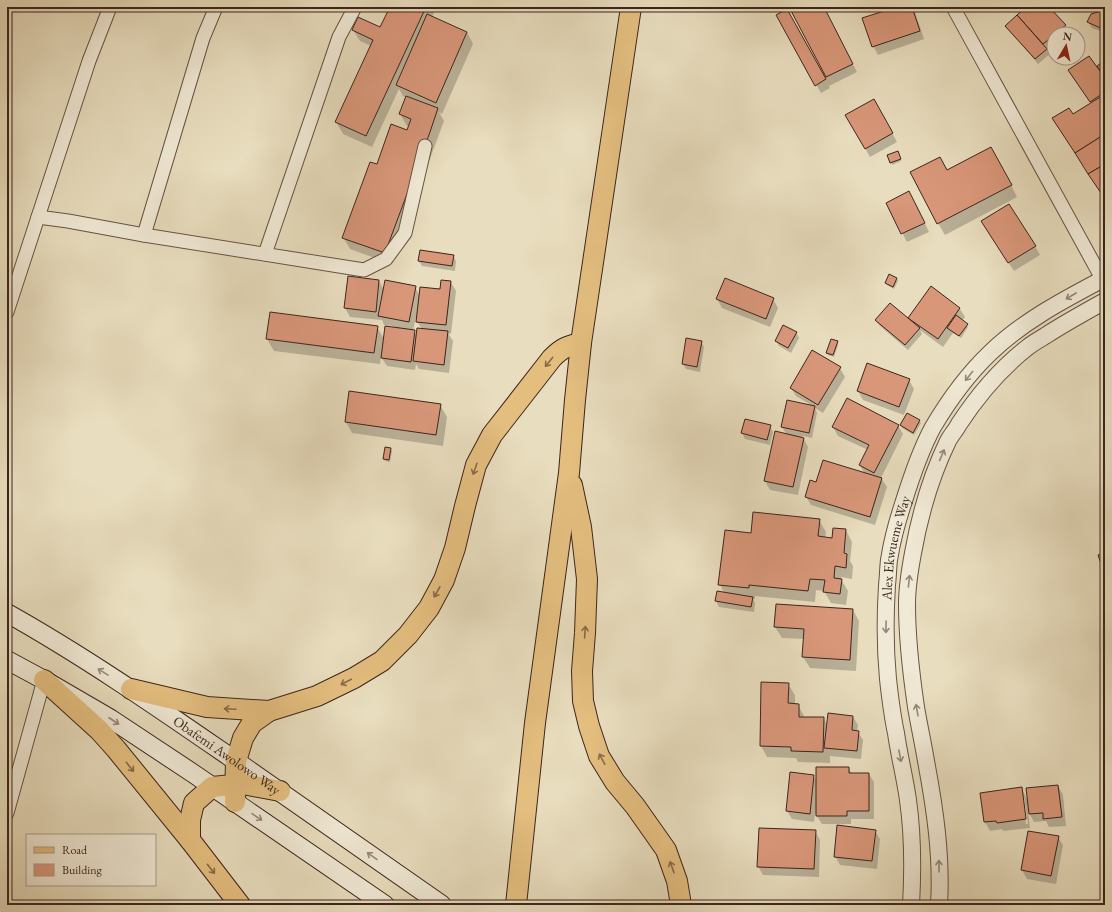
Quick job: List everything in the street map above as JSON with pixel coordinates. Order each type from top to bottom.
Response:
[{"type":"main road","points":[[516,905],[535,723],[569,473],[581,343],[631,7]]},
{"type":"main road","points":[[235,793],[236,761],[243,738],[252,723],[269,711],[317,696],[354,678],[382,661],[408,635],[428,608],[444,580],[455,548],[476,465],[492,435],[552,358],[560,350],[570,345],[581,343]]},
{"type":"main road","points":[[569,473],[581,527],[587,579],[582,671],[583,701],[589,726],[599,756],[615,782],[635,806],[666,850],[677,881],[682,905]]},
{"type":"main road","name":"Obafemi Awolowo Way","points":[[7,613],[131,689],[442,905]]},
{"type":"main road","points":[[7,660],[111,719],[212,787],[235,793],[385,905]]},
{"type":"main road","points":[[44,680],[99,730],[116,749],[190,840],[240,905]]},
{"type":"main road","points":[[131,689],[207,708],[269,711]]},
{"type":"main road","points":[[235,793],[243,784],[280,792]]},
{"type":"main road","points":[[190,840],[190,820],[194,803],[212,787]]},
{"type":"street","points":[[7,312],[89,61],[110,7]]},
{"type":"street","points":[[144,235],[203,38],[216,7]]},
{"type":"street","points":[[265,254],[339,37],[355,7]]},
{"type":"street","points":[[953,7],[1104,280]]},
{"type":"street","points":[[38,217],[68,220],[144,235],[364,270],[386,259],[405,233],[425,146]]},
{"type":"street","name":"Alex Ekwueme Way","points":[[911,905],[913,881],[908,801],[895,731],[888,679],[885,639],[889,561],[896,526],[907,490],[933,428],[971,372],[991,352],[1018,329],[1080,291],[1104,280]]},
{"type":"street","name":"Alex Ekwueme Way","points":[[938,905],[940,890],[939,856],[933,798],[916,709],[908,639],[907,603],[911,565],[923,506],[935,472],[949,440],[966,413],[987,387],[1004,368],[1028,346],[1105,301]]},
{"type":"street","points":[[7,813],[44,680]]},
{"type":"building","points":[[390,7],[426,7],[366,136],[335,122],[373,40],[352,30],[358,17],[380,27]]},
{"type":"building","points":[[789,7],[824,7],[853,64],[826,77]]},
{"type":"building","points":[[897,7],[912,7],[920,31],[872,47],[862,18]]},
{"type":"building","points":[[1026,7],[1049,7],[1066,25],[1046,26],[1046,42],[1043,44],[1017,15]]},
{"type":"building","points":[[787,9],[826,79],[815,86],[776,15]]},
{"type":"building","points":[[1105,10],[1105,30],[1087,22],[1091,14]]},
{"type":"building","points":[[427,14],[467,32],[436,103],[396,85]]},
{"type":"building","points":[[1017,15],[1046,48],[1046,50],[1035,59],[1005,26]]},
{"type":"building","points":[[1089,56],[1105,78],[1105,92],[1090,102],[1068,70],[1074,66],[1086,66],[1086,58]]},
{"type":"building","points":[[1105,60],[1105,77],[1097,66]]},
{"type":"building","points":[[1105,94],[1105,134],[1075,153],[1052,118],[1069,108],[1073,114]]},
{"type":"building","points":[[406,96],[438,108],[385,253],[342,238],[370,162],[377,164],[391,124],[407,130],[411,119],[399,114]]},
{"type":"building","points":[[874,99],[893,133],[865,149],[845,115]]},
{"type":"building","points":[[1105,134],[1105,164],[1088,174],[1075,153]]},
{"type":"building","points":[[991,147],[1012,185],[937,224],[910,172],[940,157],[947,170]]},
{"type":"building","points":[[898,151],[901,159],[890,163],[887,155]]},
{"type":"building","points":[[1105,164],[1105,191],[1101,193],[1088,174]]},
{"type":"building","points":[[909,191],[925,223],[901,234],[886,203]]},
{"type":"building","points":[[1009,204],[1036,246],[1008,263],[981,221]]},
{"type":"building","points":[[420,250],[454,255],[452,266],[418,261]]},
{"type":"building","points":[[889,274],[897,278],[893,287],[885,283]]},
{"type":"building","points":[[348,276],[379,280],[376,312],[344,308]]},
{"type":"building","points":[[725,278],[774,298],[766,319],[716,299]]},
{"type":"building","points":[[385,280],[416,286],[409,322],[378,316]]},
{"type":"building","points":[[441,280],[451,281],[446,325],[416,322],[420,287],[440,289]]},
{"type":"building","points":[[931,286],[960,308],[938,339],[908,318]]},
{"type":"building","points":[[890,303],[920,328],[905,345],[875,320]]},
{"type":"building","points":[[270,312],[378,326],[374,353],[266,339]]},
{"type":"building","points":[[956,315],[968,324],[959,336],[947,328]]},
{"type":"building","points":[[783,325],[797,332],[788,348],[775,341]]},
{"type":"building","points":[[385,326],[415,330],[411,362],[381,358]]},
{"type":"building","points":[[417,328],[448,331],[444,365],[413,361]]},
{"type":"building","points":[[686,338],[702,341],[697,367],[682,364]]},
{"type":"building","points":[[831,339],[838,341],[833,355],[826,353]]},
{"type":"building","points":[[812,350],[841,367],[818,405],[790,388]]},
{"type":"building","points":[[867,363],[910,379],[899,407],[857,391]]},
{"type":"building","points":[[349,391],[441,404],[436,435],[345,422]]},
{"type":"building","points":[[847,398],[899,425],[874,473],[859,465],[869,445],[832,427]]},
{"type":"building","points":[[787,400],[815,406],[809,433],[781,427]]},
{"type":"building","points":[[907,413],[920,420],[913,433],[900,425]]},
{"type":"building","points":[[745,419],[771,425],[767,440],[741,433]]},
{"type":"building","points":[[775,431],[804,438],[793,487],[764,481]]},
{"type":"building","points":[[385,447],[391,448],[389,460],[383,459]]},
{"type":"building","points":[[823,460],[882,478],[870,517],[805,497],[810,480],[816,482]]},
{"type":"building","points":[[753,512],[820,519],[818,536],[832,538],[833,528],[846,529],[844,553],[847,554],[846,568],[835,566],[834,578],[842,579],[840,594],[823,592],[825,580],[810,579],[808,591],[749,585],[749,588],[718,585],[725,530],[751,533]]},
{"type":"building","points":[[1105,553],[1105,566],[1102,567],[1098,555]]},
{"type":"building","points":[[717,591],[753,597],[751,607],[715,601]]},
{"type":"building","points":[[776,604],[853,609],[850,660],[802,657],[804,629],[774,627]]},
{"type":"building","points":[[761,682],[789,683],[788,703],[799,704],[799,717],[824,717],[823,752],[791,751],[791,747],[760,746]]},
{"type":"building","points":[[828,713],[853,716],[852,730],[859,731],[857,751],[824,748]]},
{"type":"building","points":[[816,767],[849,767],[849,773],[869,773],[869,811],[847,811],[847,816],[816,816]]},
{"type":"building","points":[[790,772],[814,775],[810,814],[786,811]]},
{"type":"building","points":[[1058,785],[1062,817],[1043,819],[1043,813],[1029,814],[1026,788]]},
{"type":"building","points":[[1022,787],[1026,819],[997,823],[996,821],[984,822],[980,793]]},
{"type":"building","points":[[837,825],[876,830],[872,861],[834,857]]},
{"type":"building","points":[[759,828],[816,830],[814,869],[757,867]]},
{"type":"building","points":[[1028,831],[1059,836],[1051,876],[1021,870]]}]
